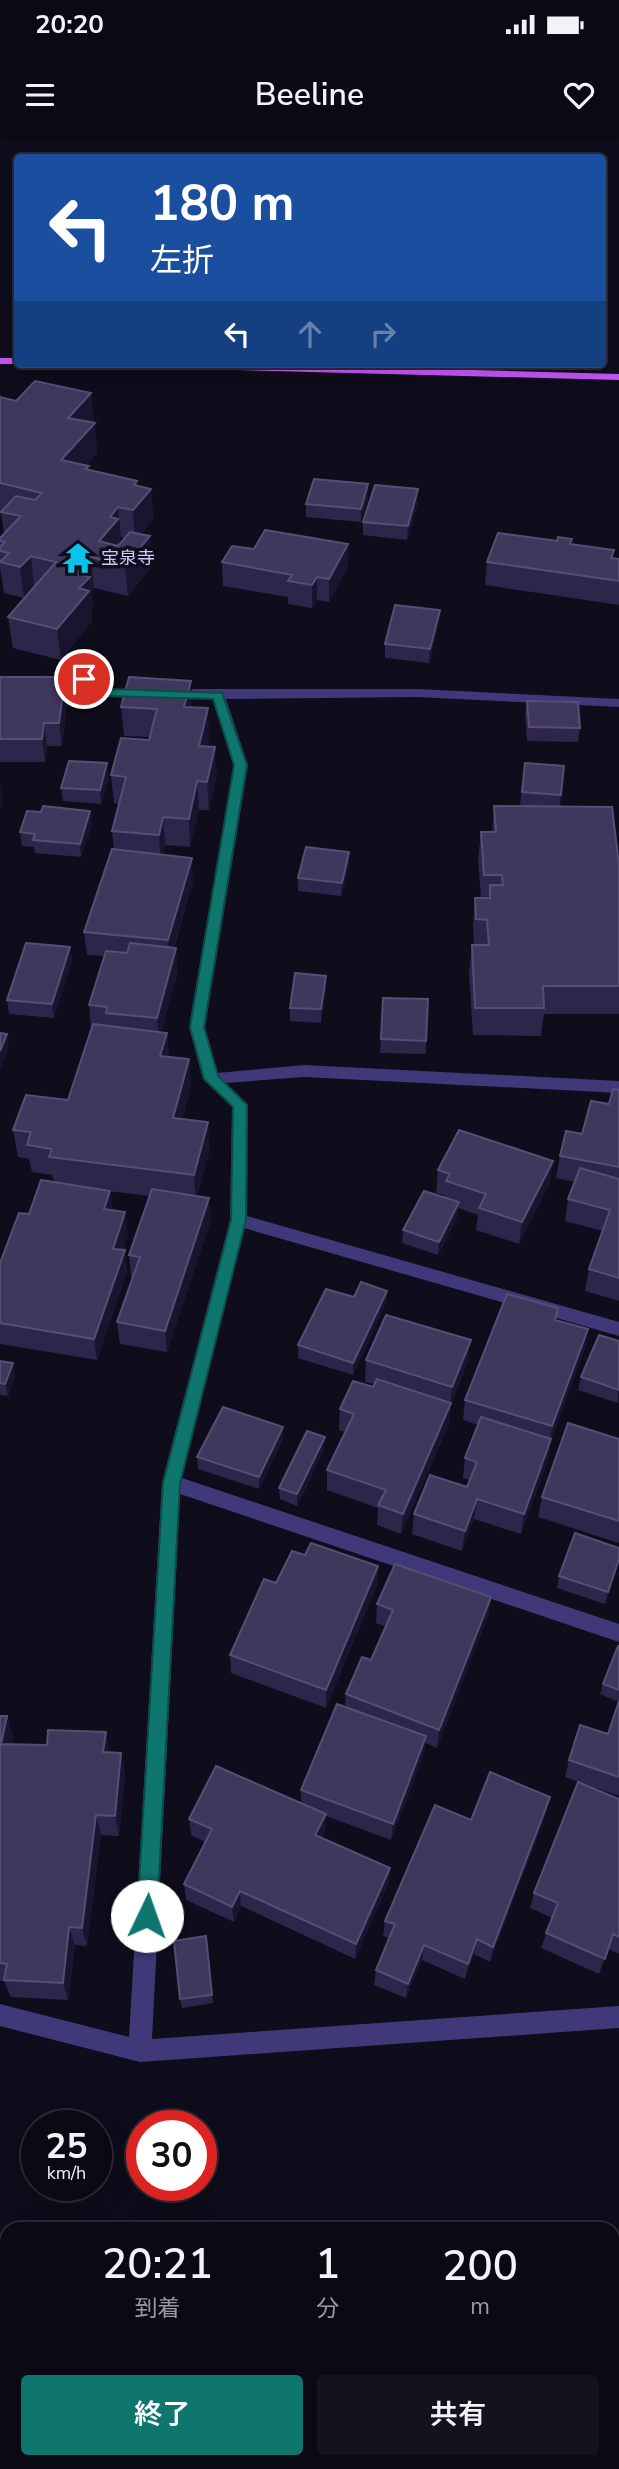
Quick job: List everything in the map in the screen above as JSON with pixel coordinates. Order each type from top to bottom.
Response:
[{"type":"main road","points":[[274,368],[619,377]]},
{"type":"street","points":[[0,686],[84,679],[108,692],[218,695],[417,693],[619,703]]},
{"type":"street","points":[[140,2051],[171,1483],[238,1220],[240,1105],[211,1079],[197,1027],[241,765],[218,695]]},
{"type":"street","points":[[211,1079],[304,1071],[619,1087]]},
{"type":"street","points":[[238,1220],[619,1329]]},
{"type":"street","points":[[171,1483],[619,1633]]},
{"type":"street","points":[[0,2015],[140,2051],[619,2017]]},
{"type":"building","points":[[35,381],[91,393],[68,418],[95,423],[61,460],[89,466],[85,469],[137,481],[134,485],[151,489],[133,510],[118,507],[110,517],[118,519],[99,541],[118,546],[130,532],[150,536],[125,566],[91,557],[77,574],[90,577],[79,588],[89,591],[57,629],[8,617],[56,562],[31,556],[20,567],[0,562],[9,553],[0,551],[5,542],[0,541],[0,538],[21,516],[1,512],[16,496],[35,500],[42,493],[0,483],[0,397],[16,401]]},
{"type":"building","points":[[314,479],[368,484],[361,509],[306,504]]},
{"type":"building","points":[[375,485],[418,489],[408,526],[363,522]]},
{"type":"building","points":[[265,530],[348,544],[329,579],[317,577],[312,585],[288,581],[292,575],[222,562],[232,546],[254,549]]},
{"type":"building","points":[[498,533],[557,541],[558,537],[572,539],[570,544],[614,550],[611,558],[619,559],[619,581],[487,562]]},
{"type":"building","points":[[395,605],[440,610],[430,649],[385,644]]},
{"type":"building","points":[[0,677],[65,677],[59,723],[44,723],[42,739],[0,739]]},
{"type":"building","points":[[129,677],[191,681],[184,707],[208,708],[199,746],[215,747],[207,782],[197,781],[189,819],[163,817],[159,835],[112,831],[126,777],[111,775],[121,738],[149,740],[157,709],[121,707]]},
{"type":"building","points":[[527,701],[578,702],[580,728],[529,727]]},
{"type":"building","points":[[69,761],[107,763],[100,790],[61,788]]},
{"type":"building","points":[[525,763],[564,766],[561,795],[522,792]]},
{"type":"building","points":[[43,806],[90,811],[80,844],[33,840],[35,834],[20,832],[27,811],[41,812]]},
{"type":"building","points":[[494,806],[612,807],[619,865],[619,986],[543,986],[544,1008],[475,1008],[472,945],[489,945],[487,920],[476,919],[475,898],[490,898],[490,885],[503,885],[502,875],[484,875],[481,832],[496,832]]},
{"type":"building","points":[[306,847],[349,852],[342,883],[298,878]]},
{"type":"building","points":[[112,849],[192,858],[168,940],[84,932]]},
{"type":"building","points":[[26,943],[70,947],[52,1004],[7,1000]]},
{"type":"building","points":[[130,943],[176,948],[157,1018],[106,1013],[107,1007],[89,1005],[106,951],[127,953]]},
{"type":"building","points":[[295,973],[326,976],[321,1009],[290,1008]]},
{"type":"building","points":[[383,998],[428,999],[426,1041],[381,1039]]},
{"type":"building","points":[[93,1024],[167,1033],[160,1056],[189,1059],[173,1118],[208,1122],[194,1175],[49,1157],[52,1149],[27,1145],[31,1132],[13,1130],[26,1095],[68,1100]]},
{"type":"building","points":[[0,1033],[7,1034],[0,1051]]},
{"type":"building","points":[[613,1089],[619,1090],[619,1167],[560,1156],[566,1131],[582,1134],[591,1101],[609,1104]]},
{"type":"building","points":[[459,1130],[553,1161],[522,1222],[479,1208],[486,1194],[446,1181],[450,1174],[438,1170]]},
{"type":"building","points":[[580,1168],[619,1179],[619,1278],[589,1269],[610,1210],[568,1199]]},
{"type":"building","points":[[41,1180],[110,1191],[104,1209],[125,1212],[113,1249],[125,1250],[94,1339],[0,1323],[0,1263],[19,1213],[29,1214]]},
{"type":"building","points":[[152,1189],[209,1198],[165,1331],[117,1322],[140,1257],[129,1255]]},
{"type":"building","points":[[424,1191],[459,1202],[439,1242],[403,1230]]},
{"type":"building","points":[[361,1282],[387,1291],[353,1363],[298,1345],[326,1289],[354,1297]]},
{"type":"building","points":[[507,1294],[558,1308],[555,1320],[588,1329],[552,1426],[465,1400]]},
{"type":"building","points":[[386,1315],[471,1340],[452,1387],[366,1360]]},
{"type":"building","points":[[599,1335],[619,1341],[619,1390],[581,1377]]},
{"type":"building","points":[[0,1361],[13,1363],[5,1384],[0,1383]]},
{"type":"building","points":[[377,1379],[451,1403],[403,1514],[378,1505],[386,1490],[327,1470],[354,1414],[340,1409],[353,1381],[373,1387]]},
{"type":"building","points":[[223,1407],[283,1427],[259,1477],[197,1457]]},
{"type":"building","points":[[481,1417],[551,1439],[524,1514],[477,1499],[465,1531],[414,1514],[430,1475],[467,1487],[477,1462],[465,1458]]},
{"type":"building","points":[[568,1423],[619,1439],[619,1521],[542,1497]]},
{"type":"building","points":[[307,1431],[325,1437],[297,1494],[279,1488]]},
{"type":"building","points":[[575,1533],[619,1548],[619,1559],[608,1592],[559,1576]]},
{"type":"building","points":[[311,1543],[378,1566],[326,1690],[230,1655],[264,1579],[276,1583],[292,1551],[305,1555]]},
{"type":"building","points":[[395,1564],[491,1597],[439,1730],[346,1694],[362,1657],[371,1660],[393,1610],[377,1604]]},
{"type":"building","points":[[619,1646],[619,1690],[603,1684]]},
{"type":"building","points":[[619,1701],[619,1777],[569,1760],[580,1725],[608,1734]]},
{"type":"building","points":[[337,1704],[426,1736],[393,1824],[301,1790]]},
{"type":"building","points":[[0,1716],[7,1716],[1,1744],[47,1745],[48,1730],[106,1732],[103,1752],[121,1753],[115,1816],[96,1815],[82,1928],[69,1927],[63,1983],[4,1980],[7,1964],[0,1963]]},
{"type":"building","points":[[216,1766],[326,1814],[315,1835],[390,1868],[356,1944],[240,1891],[232,1907],[184,1884],[212,1829],[189,1819]]},
{"type":"building","points":[[490,1772],[550,1797],[493,1947],[477,1939],[468,1964],[424,1945],[408,1984],[376,1970],[395,1924],[385,1921],[435,1805],[471,1820]]},
{"type":"building","points":[[578,1782],[619,1799],[619,1937],[613,1934],[605,1959],[546,1933],[558,1903],[534,1893]]},
{"type":"building","points":[[206,1936],[212,1995],[180,1999],[174,1941]]},
{"type":"place","name":"宝泉寺","points":[[78,558]]},
{"type":"route","points":[[84,679],[108,692],[218,695],[241,765],[197,1027],[211,1079],[240,1105],[238,1220],[171,1483],[147,1916]]}]
